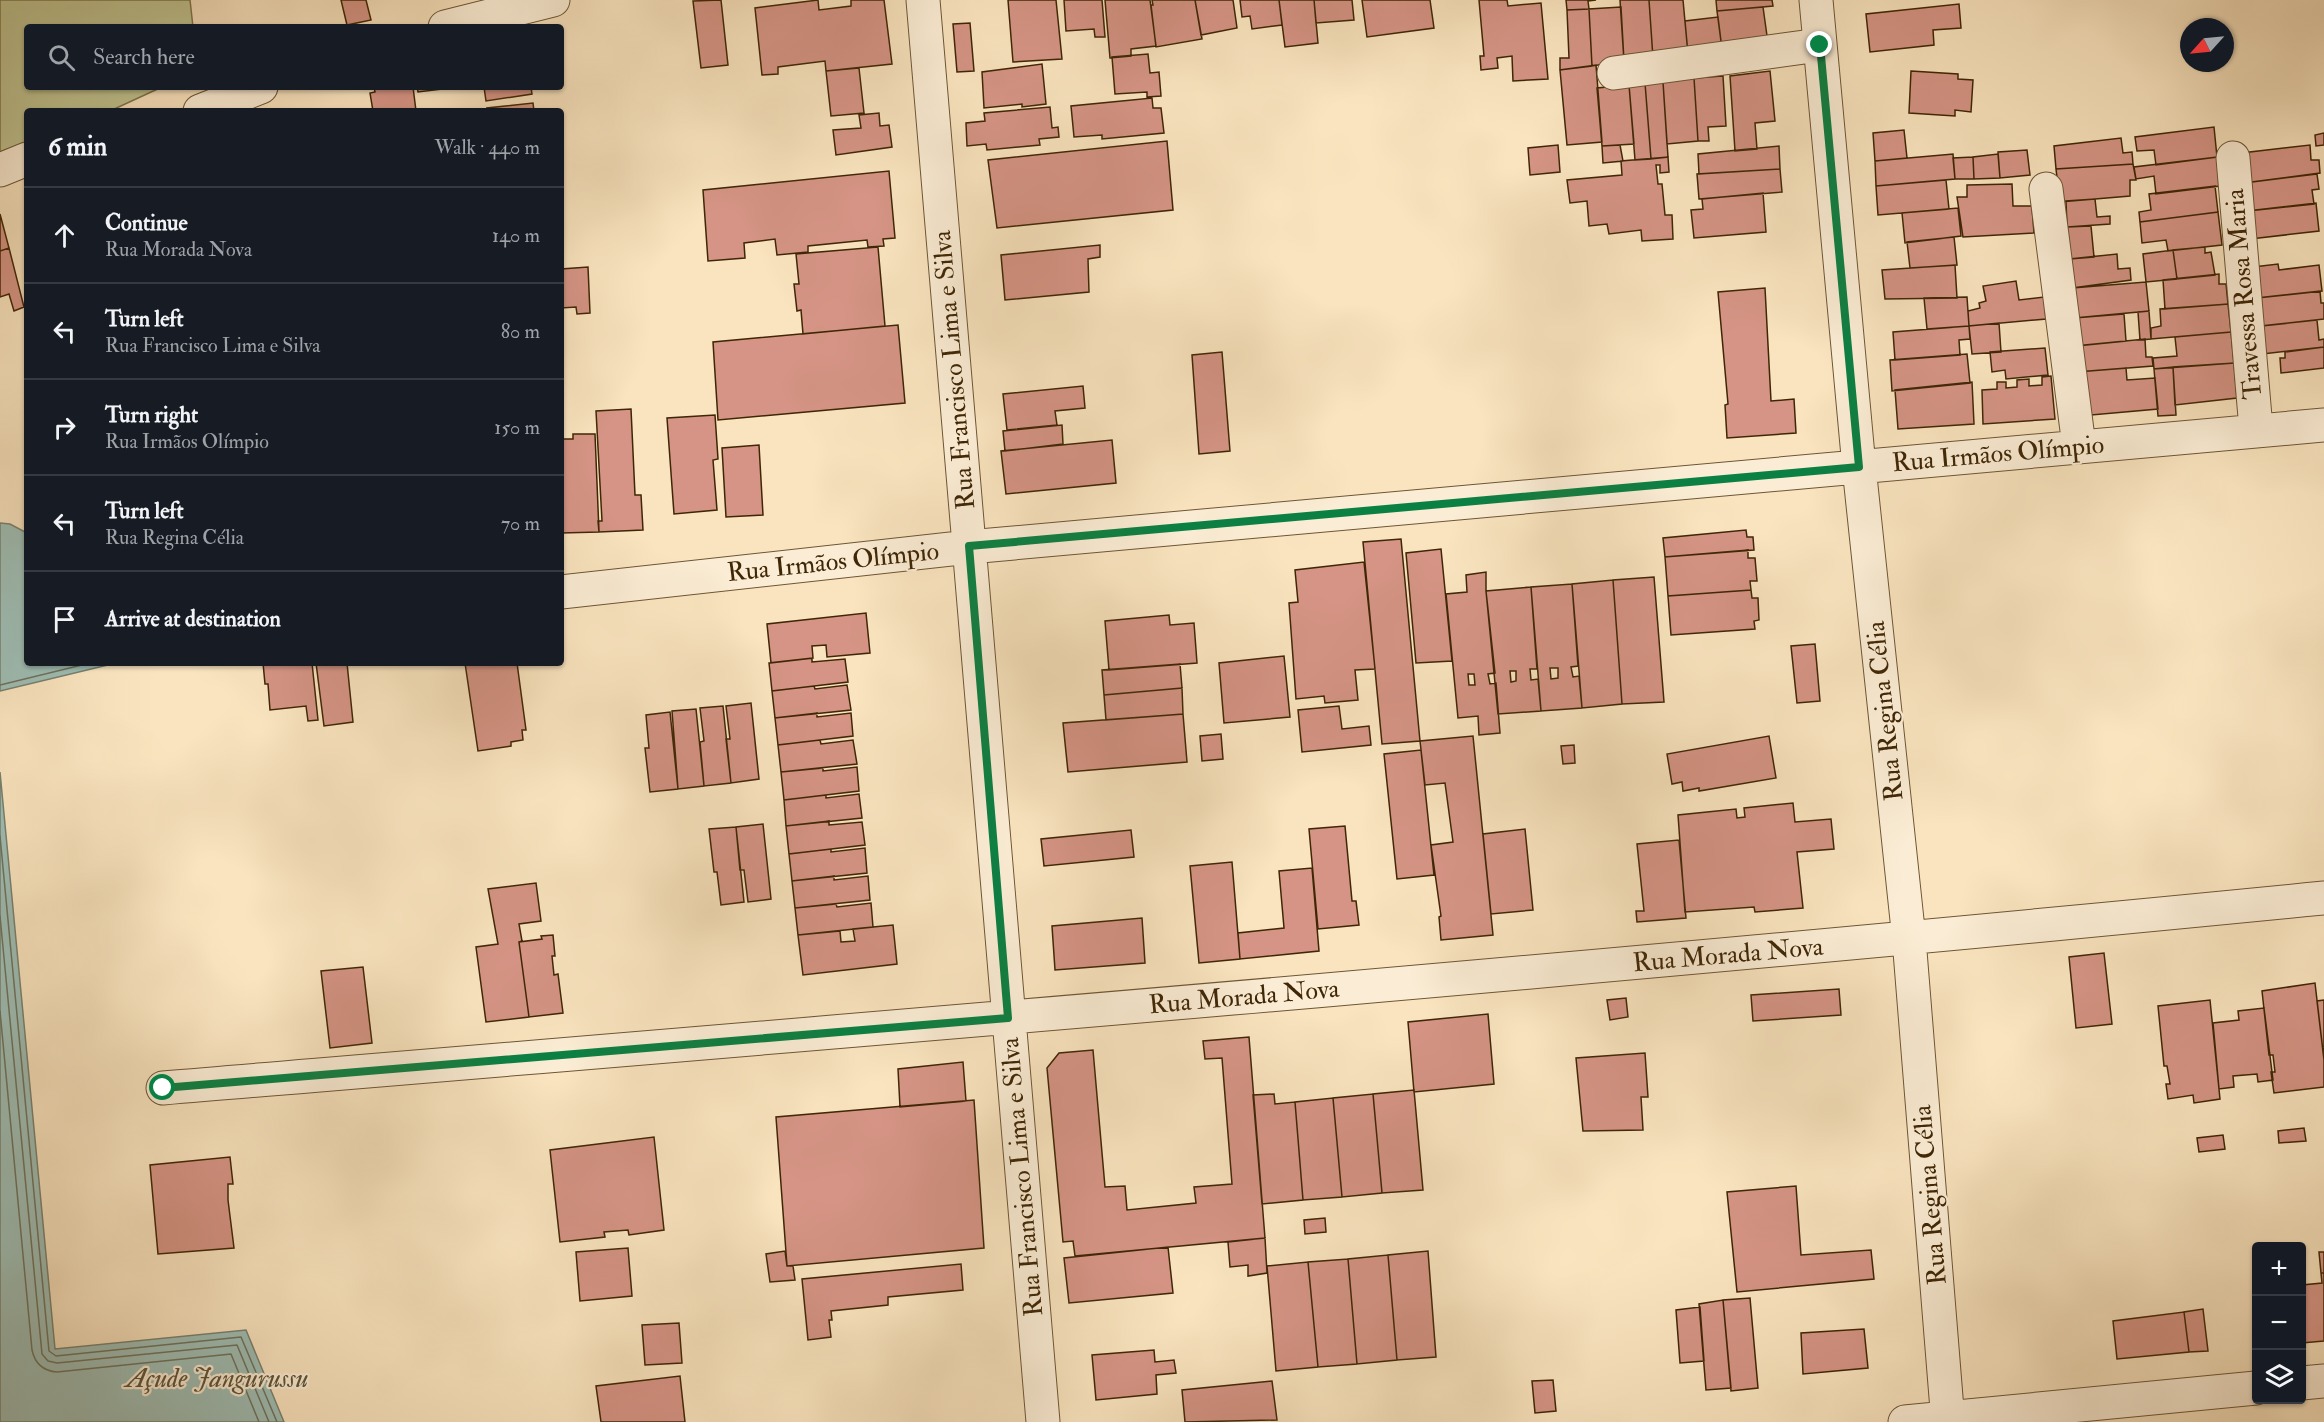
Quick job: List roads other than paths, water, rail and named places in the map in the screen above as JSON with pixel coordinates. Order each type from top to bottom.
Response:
[{"type":"street","points":[[457,24],[553,0]]},
{"type":"street","name":"Rua Francisco Lima e Silva","points":[[923,0],[1043,1422]]},
{"type":"street","name":"Rua Regina Célia","points":[[1816,0],[1859,467],[1909,939],[1948,1420]]},
{"type":"street","points":[[1614,73],[1820,45]]},
{"type":"street","points":[[208,108],[253,90]]},
{"type":"street","name":"Travessa Rosa Maria","points":[[2233,158],[2256,429]]},
{"type":"street","points":[[0,170],[24,160]]},
{"type":"street","points":[[2046,189],[2079,446]]},
{"type":"street","name":"Rua Irmãos Olímpio","points":[[564,592],[969,546],[1859,467],[2256,429],[2324,425]]},
{"type":"street","name":"Rua Morada Nova","points":[[163,1088],[1008,1018],[1909,939],[2324,898]]},
{"type":"street","points":[[2306,1383],[2324,1381]]},
{"type":"street","points":[[1905,1422],[1948,1420],[2252,1388]]},
{"type":"water","points":[[0,523],[10,524],[24,531],[24,666],[104,666],[0,691]]},
{"type":"water","name":"Açude Jangurussu","points":[[0,772],[55,1349],[246,1330],[284,1422],[0,1422]]}]
